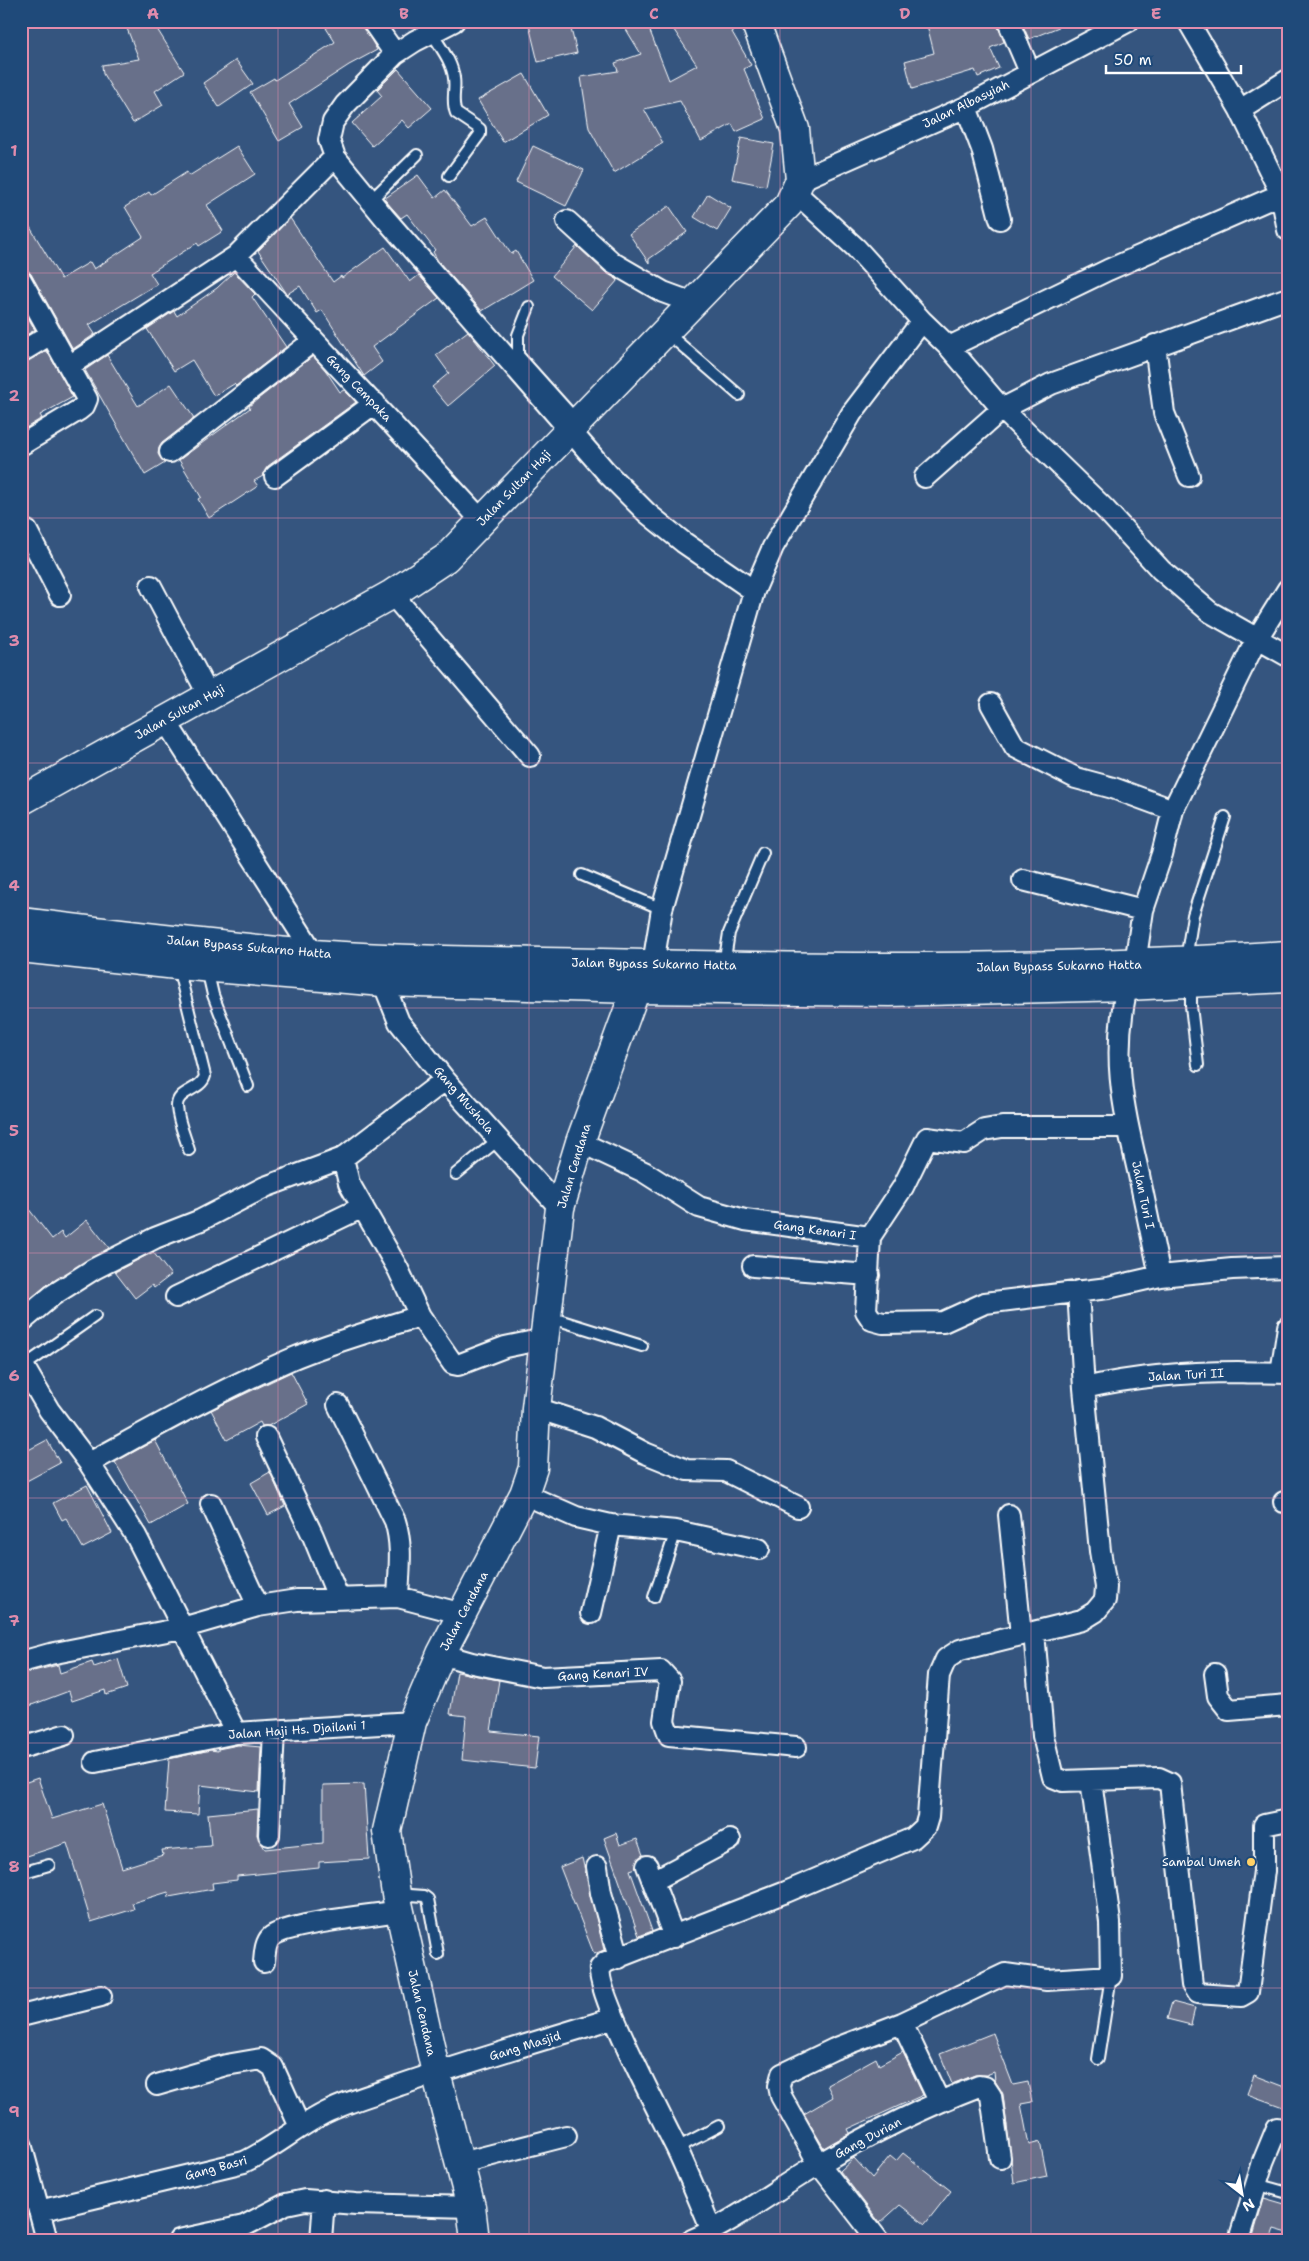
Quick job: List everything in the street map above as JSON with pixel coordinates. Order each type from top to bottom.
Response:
[{"type":"main road","points":[[755,21],[795,129],[798,186]]},
{"type":"main road","name":"Jalan Sultan Haji","points":[[22,796],[209,696],[392,594],[446,558],[788,204],[798,186]]},
{"type":"main road","name":"Jalan Bypass Sukarno Hatta","points":[[21,922],[177,953],[206,968],[384,982],[636,989],[890,992],[1131,975],[1188,973],[1288,978]]},
{"type":"main road","name":"Jalan Bypass Sukarno Hatta","points":[[21,948],[1131,975]]},
{"type":"main road","name":"Jalan Bypass Sukarno Hatta","points":[[1188,973],[1288,955]]},
{"type":"main road","name":"Jalan Cendana","points":[[475,2240],[471,2207],[461,2163],[436,2073],[398,1903],[387,1831],[412,1722],[441,1654],[524,1494],[533,1468],[536,1408],[560,1208],[580,1142],[636,989]]},
{"type":"street","points":[[372,21],[395,54]]},
{"type":"street","points":[[454,21],[395,54],[345,105],[333,122],[329,140],[335,157],[370,200],[574,426],[608,474],[647,513],[683,542],[754,591]]},
{"type":"street","points":[[1008,21],[1030,72]]},
{"type":"street","name":"Jalan Albasyiah","points":[[798,186],[966,107],[1129,21]]},
{"type":"street","points":[[1188,21],[1240,110],[1284,193],[1288,230]]},
{"type":"street","points":[[1240,110],[1288,80]]},
{"type":"street","points":[[966,107],[982,149],[1000,219]]},
{"type":"street","points":[[69,366],[236,256],[335,157]]},
{"type":"street","points":[[798,186],[922,321],[949,347],[1002,409],[1104,509],[1161,570],[1210,612],[1256,640],[1288,656]]},
{"type":"street","points":[[949,347],[1108,270],[1284,193]]},
{"type":"street","points":[[567,221],[613,263],[663,292],[693,303]]},
{"type":"street","name":"Gang Cempaka","points":[[236,256],[313,341],[375,403],[482,521]]},
{"type":"street","points":[[21,280],[86,394],[86,402],[79,410],[21,445]]},
{"type":"street","points":[[925,477],[1002,409],[1051,384],[1288,298]]},
{"type":"street","points":[[653,964],[662,909],[754,591],[773,547],[852,413],[922,321]]},
{"type":"street","points":[[21,352],[51,334]]},
{"type":"street","points":[[170,452],[313,341]]},
{"type":"street","points":[[1155,345],[1164,413],[1188,476]]},
{"type":"street","points":[[275,476],[375,403]]},
{"type":"street","points":[[23,528],[60,595]]},
{"type":"street","points":[[151,586],[209,696]]},
{"type":"street","name":"Jalan Turi I","points":[[1160,1276],[1127,1127],[1121,1088],[1118,1054],[1122,1010],[1131,975],[1143,910],[1162,854],[1173,810],[1256,640],[1288,589]]},
{"type":"street","points":[[392,594],[530,756]]},
{"type":"street","points":[[990,704],[1016,747],[1076,778],[1113,788],[1173,810]]},
{"type":"street","points":[[165,720],[314,954]]},
{"type":"street","points":[[1023,880],[1143,910]]},
{"type":"street","name":"Gang Mushola","points":[[384,982],[399,1022],[445,1080],[560,1208]]},
{"type":"street","points":[[21,1322],[53,1295],[102,1265],[154,1238],[201,1220],[266,1187],[344,1158],[445,1080]]},
{"type":"street","points":[[870,1237],[903,1187],[927,1138],[961,1143],[984,1130],[1002,1127],[1127,1127]]},
{"type":"street","name":"Gang Kenari I","points":[[580,1142],[644,1172],[699,1207],[745,1220],[870,1237],[866,1311],[872,1320],[883,1323],[944,1322],[985,1303],[1108,1288],[1160,1276]]},
{"type":"street","points":[[344,1158],[349,1183],[398,1269],[420,1316],[446,1356],[455,1366],[505,1347],[546,1328]]},
{"type":"street","points":[[176,1297],[363,1206]]},
{"type":"street","points":[[753,1266],[868,1275]]},
{"type":"street","points":[[1160,1276],[1232,1269],[1288,1267]]},
{"type":"street","points":[[712,2231],[677,2148],[614,2018],[599,1972],[606,1962],[674,1937],[874,1855],[919,1833],[925,1827],[928,1817],[939,1676],[942,1665],[950,1655],[960,1650],[1082,1620],[1102,1606],[1106,1594],[1084,1388],[1078,1291]]},
{"type":"street","points":[[89,1463],[200,1401],[260,1373],[337,1342],[420,1316]]},
{"type":"street","points":[[1284,1373],[1288,1327]]},
{"type":"street","points":[[23,1364],[49,1410],[89,1463],[136,1536],[236,1733]]},
{"type":"street","name":"Jalan Turi II","points":[[1084,1388],[1160,1374],[1204,1372],[1284,1373]]},
{"type":"street","points":[[338,1405],[397,1527],[400,1546],[398,1597]]},
{"type":"street","points":[[536,1408],[595,1427],[645,1453],[687,1470],[726,1471],[798,1507]]},
{"type":"street","points":[[266,1437],[313,1536],[338,1597]]},
{"type":"street","points":[[524,1494],[576,1517],[612,1525],[676,1531],[759,1549]]},
{"type":"street","points":[[211,1504],[258,1606]]},
{"type":"street","points":[[1009,1515],[1043,1736],[1053,1777],[1063,1781],[1159,1778],[1170,1783],[1192,1985],[1197,1993],[1241,1996],[1248,1992],[1264,1871],[1264,1825],[1288,1820]]},
{"type":"street","points":[[591,1613],[612,1525]]},
{"type":"street","points":[[21,1662],[50,1654],[182,1628],[258,1606],[297,1600],[338,1597],[398,1597],[463,1614]]},
{"type":"street","name":"Gang Kenari IV","points":[[441,1654],[472,1663],[543,1677],[661,1671],[670,1681],[664,1721],[669,1735],[796,1747]]},
{"type":"street","points":[[1215,1674],[1218,1696],[1229,1710],[1288,1706]]},
{"type":"street","name":"Jalan Haji Hs. Djailani 1","points":[[95,1762],[236,1733],[412,1722]]},
{"type":"street","points":[[269,1835],[274,1731]]},
{"type":"street","points":[[21,1748],[64,1735]]},
{"type":"street","points":[[878,2240],[819,2164],[781,2096],[779,2086],[782,2074],[834,2049],[902,2023],[1005,1974],[1047,1980],[1111,1976],[1110,1922],[1091,1780]]},
{"type":"street","points":[[674,1937],[650,1874],[730,1840]]},
{"type":"street","points":[[597,1867],[601,1893],[619,1958]]},
{"type":"street","points":[[264,1962],[267,1942],[277,1933],[398,1903]]},
{"type":"street","points":[[21,2016],[101,1996]]},
{"type":"street","name":"Gang Masjid","points":[[436,2073],[614,2018]]},
{"type":"street","points":[[902,2023],[939,2101]]},
{"type":"street","points":[[157,2085],[226,2065],[261,2059],[272,2067],[300,2127]]},
{"type":"street","name":"Gang Basri","points":[[39,2211],[244,2162],[267,2151],[300,2127],[328,2111],[354,2100],[436,2073]]},
{"type":"street","name":"Gang Durian","points":[[692,2240],[712,2231],[819,2164],[939,2101],[979,2086],[985,2087],[991,2096],[1000,2158]]},
{"type":"street","points":[[1239,2240],[1256,2184],[1277,2128]]},
{"type":"street","points":[[461,2163],[566,2136]]},
{"type":"street","points":[[21,2144],[26,2184],[39,2211],[47,2240]]},
{"type":"street","points":[[322,2240],[324,2200]]},
{"type":"street","points":[[179,2240],[227,2235],[295,2201],[324,2200],[356,2204],[471,2207]]},
{"type":"lane","points":[[432,32],[451,65],[454,78],[453,104],[456,113],[480,129],[480,134],[449,176]]},
{"type":"lane","points":[[370,200],[417,155]]},
{"type":"lane","points":[[529,306],[518,335],[518,354],[574,426]]},
{"type":"lane","points":[[665,332],[739,395]]},
{"type":"lane","points":[[1198,1064],[1188,973],[1193,915],[1225,817]]},
{"type":"lane","points":[[724,966],[729,933],[763,853]]},
{"type":"lane","points":[[582,874],[662,909]]},
{"type":"lane","points":[[177,953],[205,1076],[202,1083],[178,1100],[177,1108],[189,1150]]},
{"type":"lane","points":[[206,968],[213,995],[248,1086]]},
{"type":"lane","points":[[456,1174],[498,1140]]},
{"type":"lane","points":[[23,1364],[95,1316]]},
{"type":"lane","points":[[546,1328],[642,1346]]},
{"type":"lane","points":[[654,1597],[676,1531]]},
{"type":"lane","points":[[21,1873],[49,1865]]},
{"type":"lane","points":[[398,1903],[410,1894],[428,1899],[438,1954]]},
{"type":"lane","points":[[1098,2059],[1111,1976]]},
{"type":"lane","points":[[677,2148],[720,2126]]},
{"type":"lane","points":[[1256,2184],[1288,2194]]},
{"type":"building","points":[[124,21],[152,21],[184,72],[155,91],[163,105],[133,123],[103,74],[102,65],[139,59]]},
{"type":"building","points":[[338,21],[360,21],[377,50],[349,65],[289,104],[303,127],[279,141],[250,92],[274,78],[275,80],[335,42],[326,28]]},
{"type":"building","points":[[528,21],[569,21],[577,53],[538,62]]},
{"type":"building","points":[[621,21],[646,21],[669,80],[697,65],[668,21],[740,21],[740,27],[732,32],[751,65],[744,69],[765,119],[736,132],[732,124],[701,141],[680,101],[644,109],[663,143],[614,173],[589,128],[581,77],[618,71],[615,63],[641,54]]},
{"type":"building","points":[[926,21],[996,21],[1004,42],[990,48],[999,68],[978,77],[975,70],[912,89],[905,61],[934,53]]},
{"type":"building","points":[[1021,21],[1071,21],[1071,22],[1029,39]]},
{"type":"building","points":[[236,60],[253,84],[219,107],[203,83]]},
{"type":"building","points":[[398,69],[432,108],[409,128],[402,120],[372,146],[352,123],[382,96],[377,90]]},
{"type":"building","points":[[524,74],[548,115],[503,142],[478,100]]},
{"type":"building","points":[[741,138],[774,144],[766,186],[732,179]]},
{"type":"building","points":[[237,146],[255,174],[207,205],[223,231],[199,246],[197,243],[150,273],[157,284],[89,325],[95,334],[73,349],[31,274],[21,268],[21,212],[61,279],[90,262],[94,269],[143,237],[125,207],[149,192],[151,195],[187,172],[189,176]]},
{"type":"building","points":[[533,146],[584,170],[566,206],[516,182]]},
{"type":"building","points":[[418,175],[435,198],[445,190],[472,226],[487,217],[511,254],[516,251],[533,280],[482,311],[438,261],[433,252],[435,250],[407,214],[401,218],[384,199]]},
{"type":"building","points":[[708,194],[731,208],[717,231],[694,217]]},
{"type":"building","points":[[669,206],[687,232],[649,259],[649,263],[629,234]]},
{"type":"building","points":[[290,218],[333,282],[341,276],[342,278],[385,247],[410,282],[419,275],[439,298],[372,347],[382,362],[364,376],[322,310],[317,313],[300,286],[287,294],[258,251]]},
{"type":"building","points":[[577,246],[605,272],[618,280],[592,310],[552,276]]},
{"type":"building","points":[[234,272],[255,294],[252,297],[286,347],[236,386],[234,384],[214,396],[192,360],[174,371],[147,329],[174,311],[177,316],[217,288]]},
{"type":"building","points":[[21,305],[35,330],[21,338]]},
{"type":"building","points":[[468,331],[495,366],[448,406],[432,387],[449,373],[436,355]]},
{"type":"building","points":[[47,351],[73,397],[40,415],[42,418],[21,431],[21,364]]},
{"type":"building","points":[[107,355],[138,406],[171,384],[194,418],[162,443],[158,454],[165,463],[145,475],[85,370]]},
{"type":"building","points":[[313,356],[340,392],[344,390],[356,402],[268,466],[263,476],[254,481],[258,486],[209,518],[198,499],[201,497],[179,460],[250,408],[249,406]]},
{"type":"building","points":[[21,1199],[52,1239],[61,1232],[65,1238],[87,1220],[109,1248],[47,1285],[21,1306]]},
{"type":"building","points":[[153,1252],[171,1275],[154,1288],[152,1285],[135,1298],[115,1272]]},
{"type":"building","points":[[291,1372],[308,1404],[268,1426],[262,1426],[260,1422],[227,1440],[211,1410]]},
{"type":"building","points":[[47,1440],[60,1463],[21,1484],[21,1454]]},
{"type":"building","points":[[155,1440],[188,1504],[151,1525],[115,1462]]},
{"type":"building","points":[[270,1472],[285,1506],[268,1515],[251,1483]]},
{"type":"building","points":[[87,1485],[112,1533],[83,1548],[66,1518],[62,1520],[53,1503]]},
{"type":"building","points":[[118,1659],[127,1688],[106,1695],[105,1690],[72,1701],[69,1691],[21,1709],[21,1674],[58,1665],[60,1673],[92,1662],[94,1667]]},
{"type":"building","points":[[457,1672],[499,1680],[491,1731],[539,1736],[535,1768],[462,1760],[466,1716],[450,1714]]},
{"type":"building","points":[[238,1745],[261,1747],[259,1792],[200,1785],[198,1814],[165,1812],[169,1759],[210,1750],[218,1751],[218,1749]]},
{"type":"building","points":[[38,1778],[52,1819],[102,1804],[122,1868],[163,1855],[162,1850],[211,1846],[208,1814],[258,1809],[257,1835],[265,1849],[323,1843],[323,1785],[364,1784],[369,1859],[319,1862],[319,1868],[237,1876],[237,1880],[212,1883],[213,1889],[169,1897],[168,1892],[132,1903],[134,1909],[91,1922],[67,1843],[21,1858],[21,1784]]},
{"type":"building","points":[[616,1833],[620,1845],[637,1839],[643,1855],[638,1859],[636,1868],[630,1870],[652,1931],[639,1936],[604,1838]]},
{"type":"building","points":[[582,1858],[604,1950],[594,1954],[560,1867]]},
{"type":"building","points":[[1172,2002],[1195,2008],[1191,2025],[1167,2019]]},
{"type":"building","points":[[993,2033],[1013,2085],[1028,2082],[1032,2102],[1021,2104],[1029,2145],[1040,2142],[1047,2176],[1014,2183],[1003,2094],[995,2081],[994,2072],[986,2075],[975,2075],[952,2084],[940,2054]]},
{"type":"building","points":[[903,2052],[923,2095],[848,2129],[850,2133],[824,2148],[804,2114],[833,2097],[827,2085],[876,2058],[879,2065]]},
{"type":"building","points":[[1254,2075],[1288,2088],[1283,2107],[1247,2094]]},
{"type":"building","points":[[903,2153],[951,2191],[925,2224],[900,2205],[880,2223],[840,2171],[854,2158],[872,2178],[890,2156],[896,2161]]},
{"type":"building","points":[[1264,2198],[1288,2205],[1288,2233],[1274,2229],[1270,2240],[1252,2240]]},
{"type":"place","name":"Sambal Umeh","points":[[1251,1862]]}]
